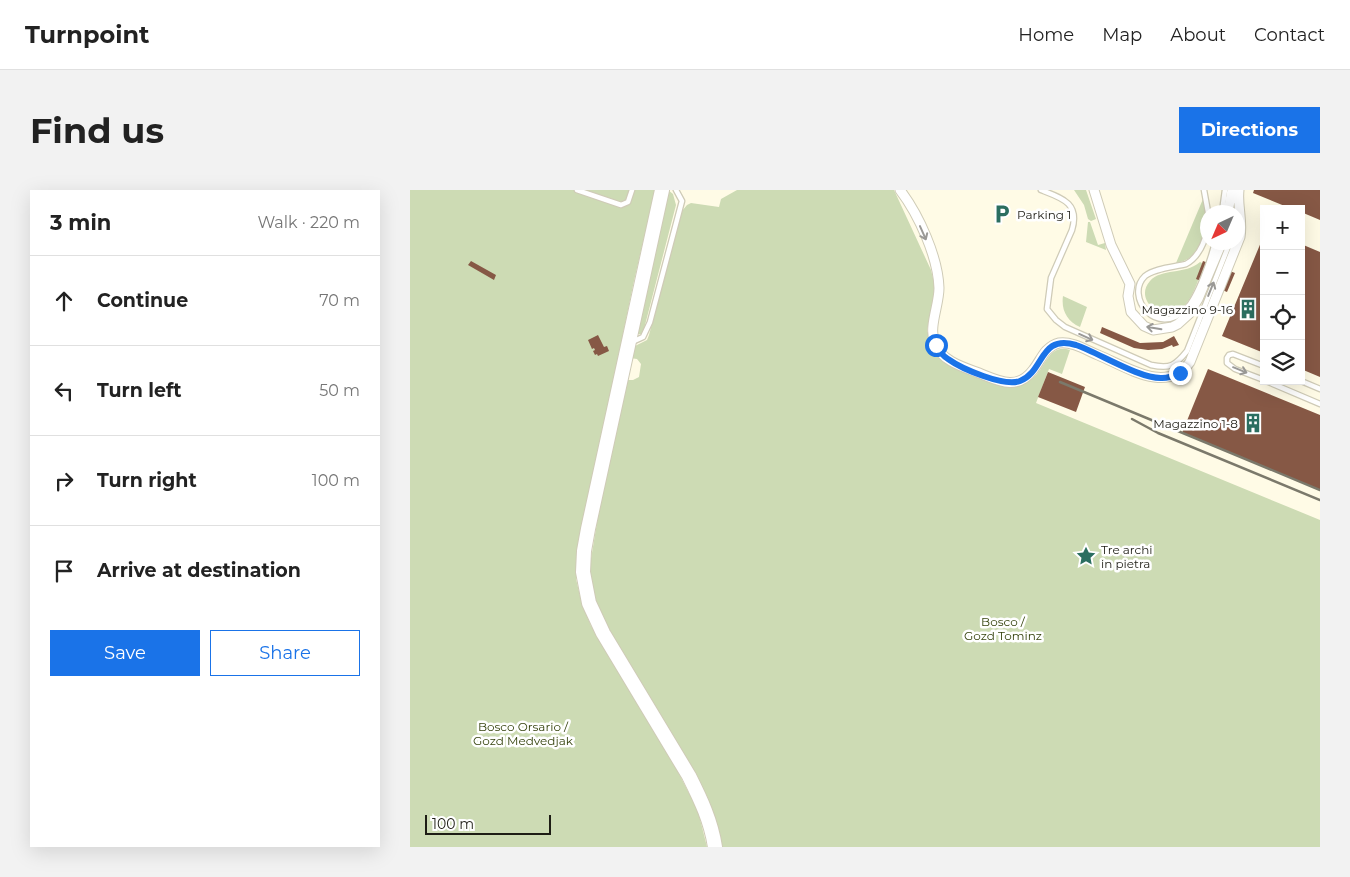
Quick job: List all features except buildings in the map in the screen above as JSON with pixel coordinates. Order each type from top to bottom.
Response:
[{"type":"street","points":[[662,190],[584,551],[583,572],[589,603],[603,633],[701,798],[710,823],[715,847]]},
{"type":"street","points":[[900,190],[925,234],[934,261],[939,288],[934,325],[936,345],[942,354],[956,363],[994,379],[1012,383],[1027,377],[1042,355],[1049,348],[1057,344],[1076,345],[1154,378],[1168,378],[1186,368],[1240,237],[1239,190]]},
{"type":"street","points":[[1094,190],[1112,245],[1130,284],[1128,296],[1131,312],[1144,326],[1153,330],[1172,327],[1189,314],[1219,250]]},
{"type":"street","points":[[1229,205],[1232,190]]},
{"type":"lane","points":[[577,190],[621,205],[628,202],[632,190]]},
{"type":"lane","points":[[628,343],[644,337],[650,322],[682,201],[676,190]]},
{"type":"lane","points":[[1041,190],[1063,199],[1070,205],[1074,213],[1072,230],[1051,278],[1048,309],[1056,320],[1079,334],[1151,365],[1172,366],[1187,351],[1227,250]]},
{"type":"lane","points":[[1204,190],[1207,205]]},
{"type":"lane","points":[[1223,205],[1225,190]]},
{"type":"lane","points":[[1237,205],[1238,201]]},
{"type":"lane","points":[[1200,250],[1186,264],[1155,271],[1144,277],[1139,288],[1139,297],[1145,310],[1155,318],[1166,319],[1175,317],[1186,309],[1194,296],[1213,250]]},
{"type":"lane","points":[[1260,364],[1233,354],[1229,355],[1226,361],[1235,369],[1260,379]]},
{"type":"lane","points":[[1305,383],[1320,389]]},
{"type":"lane","points":[[1275,385],[1320,404]]},
{"type":"green space","name":"Bosco Orsario / Gozd Medvedjak","points":[[410,190],[655,190],[577,554],[576,579],[582,604],[591,626],[672,760],[698,811],[707,847],[410,847]]},
{"type":"green space","points":[[668,190],[673,194],[676,205],[644,329],[641,334],[637,334]]},
{"type":"green space","name":"Bosco / Gozd Tominz","points":[[737,190],[894,190],[931,270],[934,282],[934,296],[927,331],[940,356],[1019,385],[1036,375],[1053,352],[1063,349],[1070,350],[1062,374],[1049,369],[1036,403],[1320,520],[1320,847],[721,847],[710,805],[609,630],[595,599],[591,584],[590,565],[612,432],[625,380],[633,380],[639,377],[641,364],[637,359],[630,358],[633,347],[647,340],[649,335],[682,211],[691,203],[719,207],[721,199]]},
{"type":"green space","points":[[1074,190],[1086,190],[1096,219],[1091,221],[1088,219],[1084,205]]},
{"type":"green space","points":[[1200,206],[1200,245],[1193,255],[1186,260],[1176,263]]},
{"type":"green space","points":[[1088,222],[1090,222],[1098,245],[1105,243],[1106,250],[1086,242]]},
{"type":"green space","points":[[1200,262],[1204,264],[1195,288],[1181,309],[1174,313],[1166,314],[1152,308],[1145,296],[1146,288],[1150,281],[1160,274],[1187,269]]},
{"type":"green space","points":[[1063,296],[1087,307],[1080,327],[1068,318],[1063,306]]},
{"type":"railway","points":[[1060,382],[1320,490]]},
{"type":"railway","points":[[1132,419],[1158,433],[1320,500]]},
{"type":"place","name":"Parking 1","points":[[1002,214]]},
{"type":"place","name":"Magazzino 9-16","points":[[1248,309]]},
{"type":"place","name":"Magazzino 1-8","points":[[1253,423]]},
{"type":"place","name":"Tre archi in pietra","points":[[1086,556]]},
{"type":"route","points":[[936,345],[949,360],[994,379],[1012,383],[1027,377],[1049,348],[1057,344],[1066,343],[1076,345],[1154,378],[1168,378],[1180,373]]}]
